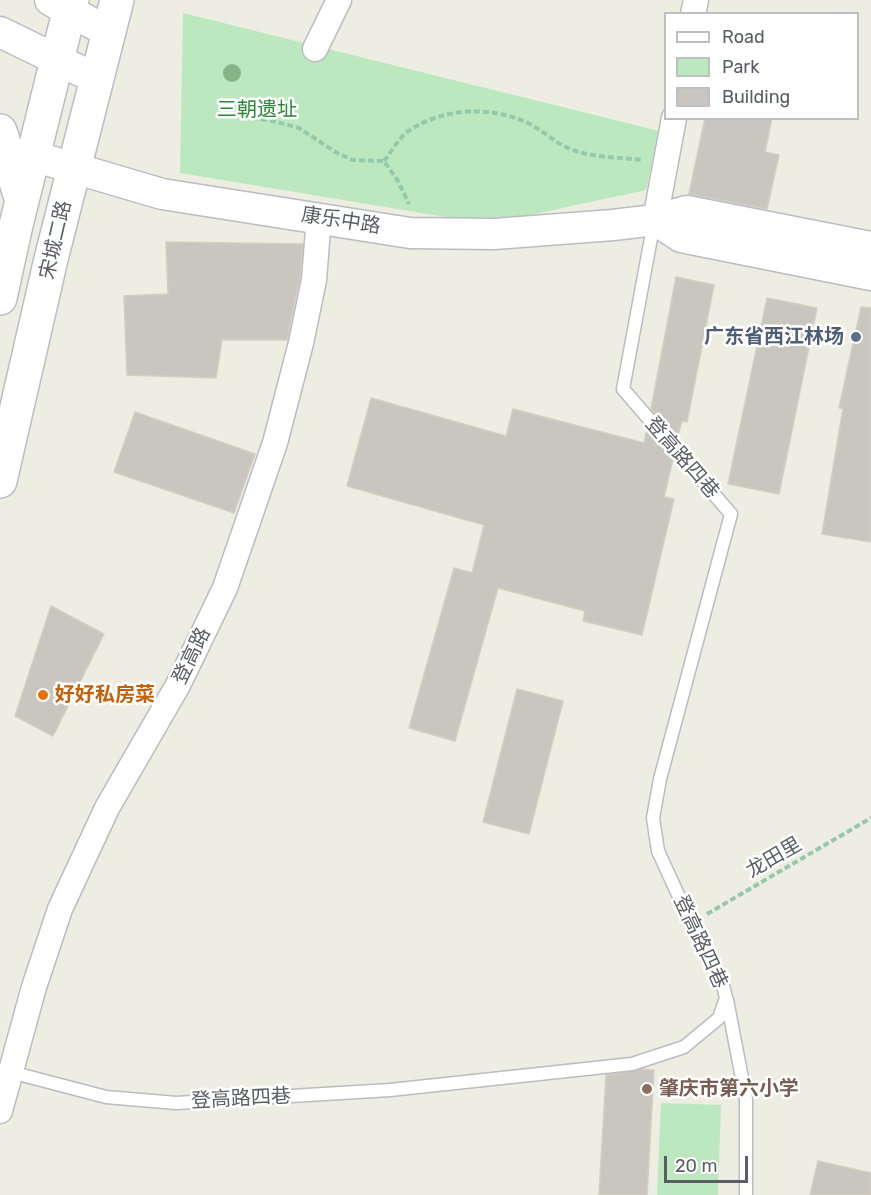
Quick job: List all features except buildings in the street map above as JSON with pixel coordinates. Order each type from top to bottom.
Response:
[{"type":"main road","name":"宋城二路","points":[[0,481],[74,168],[117,0]]},
{"type":"main road","points":[[0,298],[57,61],[64,3]]},
{"type":"main road","points":[[0,131],[22,201]]},
{"type":"main road","points":[[0,318],[36,326]]},
{"type":"street","points":[[315,49],[339,0]]},
{"type":"street","points":[[64,3],[108,32]]},
{"type":"street","points":[[0,32],[97,79]]},
{"type":"street","points":[[674,120],[655,220],[681,237],[871,275]]},
{"type":"street","name":"康乐中路","points":[[33,156],[162,194],[410,233],[494,234],[613,225],[655,220],[687,211],[871,247]]},
{"type":"street","name":"登高路","points":[[0,1111],[5,1071],[60,909],[107,808],[178,685],[225,588],[275,443],[301,343],[314,280],[319,217]]},
{"type":"lane","name":"登高路四巷","points":[[5,1071],[106,1097],[176,1103],[390,1090],[632,1064],[684,1047],[719,1018],[726,998],[721,977],[691,924],[658,851],[653,818],[660,779],[731,514],[623,389],[655,220]]},
{"type":"lane","points":[[726,998],[746,1099],[747,1195]]},
{"type":"path","points":[[252,118],[299,128],[337,153],[353,160],[371,162],[384,161],[408,131],[431,120],[468,111],[493,112],[522,120],[569,148],[589,154],[665,162]]},
{"type":"path","points":[[384,161],[398,181],[409,203],[410,233]]},
{"type":"path","name":"龙田里","points":[[691,924],[871,818]]},
{"type":"green space","name":"三朝遗址","points":[[183,13],[659,131],[646,190],[488,224],[180,173]]},
{"type":"green space","points":[[661,1103],[721,1105],[718,1195],[657,1195]]},
{"type":"place","name":"广东省西江林场","points":[[856,337]]},
{"type":"place","name":"好好私房菜","points":[[43,695]]},
{"type":"place","name":"肇庆市第六小学","points":[[647,1089]]}]
